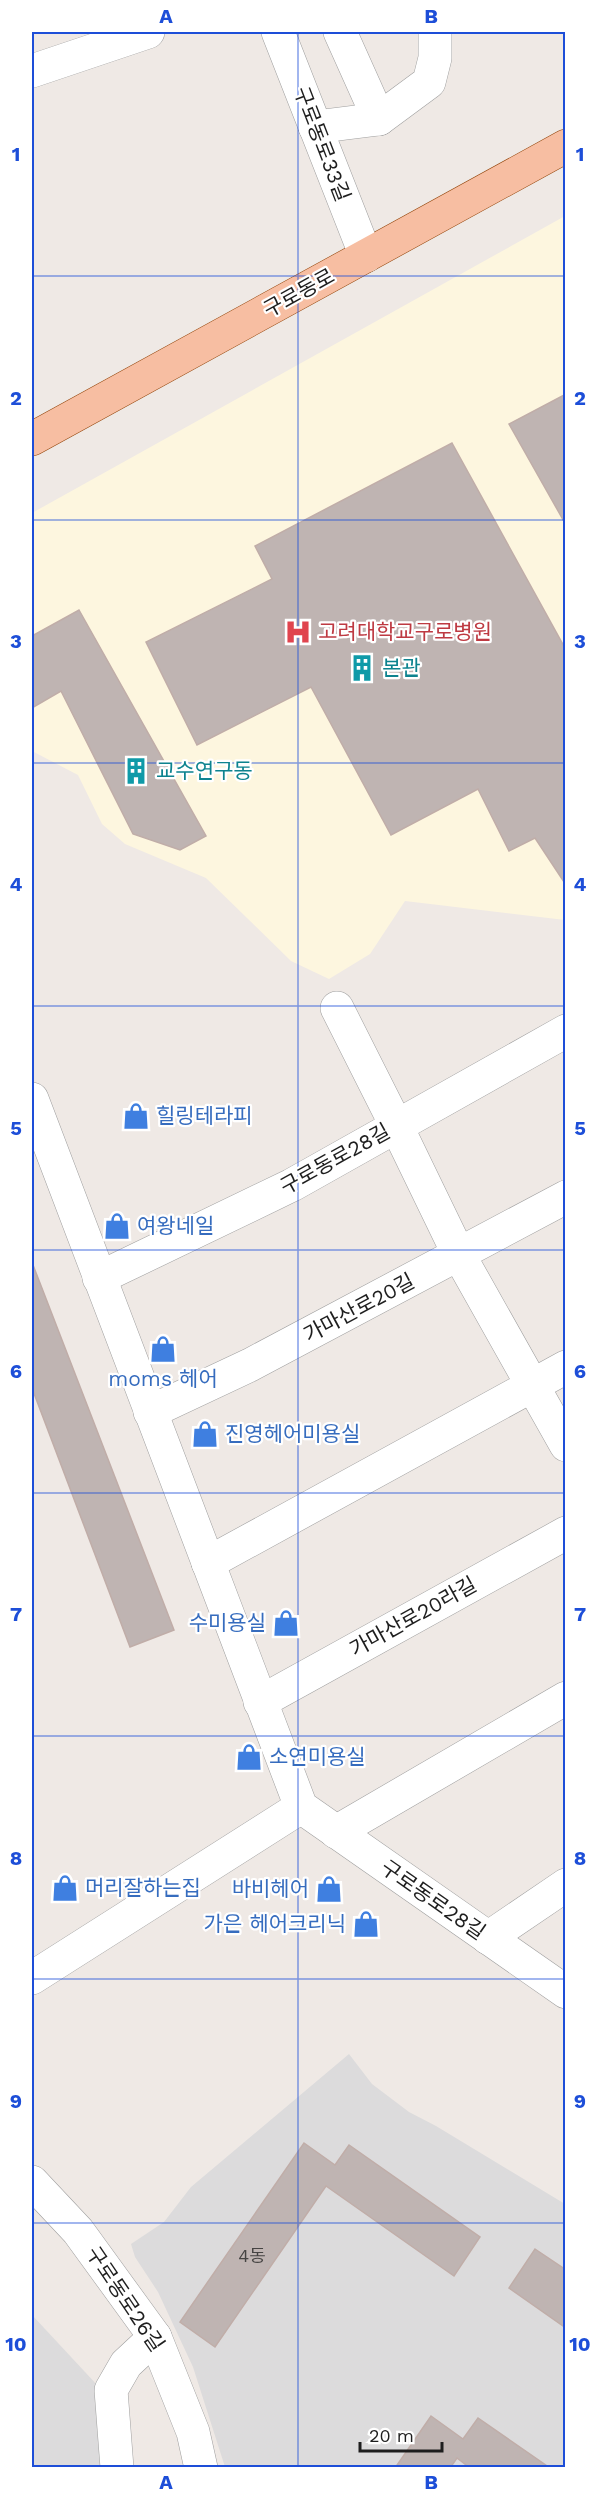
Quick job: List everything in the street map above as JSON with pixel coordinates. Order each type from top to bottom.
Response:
[{"type":"main road","name":"구로동로","points":[[32,439],[566,146]]},
{"type":"street","name":"구로동로33길","points":[[278,32],[366,256]]},
{"type":"street","points":[[340,32],[379,119]]},
{"type":"street","points":[[315,127],[379,119],[429,82],[435,58],[435,32]]},
{"type":"street","points":[[32,71],[134,34]]},
{"type":"street","points":[[337,1008],[459,1255],[566,1445]]},
{"type":"street","name":"구로동로28길","points":[[99,1278],[292,1185],[566,1031]]},
{"type":"street","points":[[32,1099],[301,1807],[32,1978]]},
{"type":"street","name":"가마산로20길","points":[[150,1412],[250,1365],[566,1197]]},
{"type":"street","points":[[208,1563],[566,1367]]},
{"type":"street","name":"가마산로20라길","points":[[260,1702],[566,1533]]},
{"type":"street","points":[[336,1832],[566,1698]]},
{"type":"street","name":"구로동로28길","points":[[301,1807],[566,1992]]},
{"type":"street","points":[[488,1938],[566,1886]]},
{"type":"street","name":"구로동로26길","points":[[32,2182],[78,2231],[155,2337],[193,2432],[201,2468]]},
{"type":"street","points":[[117,2468],[111,2390],[126,2364],[155,2337]]},
{"type":"shaded area","name":"고려대학교구로병원","points":[[565,216],[565,920],[405,901],[370,954],[329,979],[291,961],[206,878],[125,844],[102,824],[78,775],[32,751],[32,513]]},
{"type":"shaded area","points":[[349,2054],[372,2084],[409,2112],[565,2204],[565,2467],[225,2467],[193,2367],[158,2292],[135,2257],[131,2244],[164,2222],[191,2187]]},
{"type":"shaded area","points":[[32,2315],[98,2386],[103,2467],[32,2467]]},
{"type":"building","points":[[566,394],[566,525],[509,424]]},
{"type":"building","name":"본관","points":[[452,443],[566,650],[566,885],[535,838],[509,851],[478,789],[391,835],[311,687],[197,745],[146,642],[272,579],[255,546]]},
{"type":"building","name":"교수연구동","points":[[79,610],[206,836],[180,850],[133,834],[61,691],[32,708],[32,636]]},
{"type":"building","points":[[33,1265],[174,1630],[130,1647],[32,1388]]},
{"type":"building","points":[[304,2143],[335,2165],[349,2145],[480,2237],[454,2276],[326,2186],[215,2347],[180,2322]]},
{"type":"building","points":[[535,2249],[566,2270],[566,2328],[509,2288]]},
{"type":"building","points":[[431,2416],[463,2439],[478,2418],[550,2468],[470,2468],[457,2458],[450,2468],[395,2468]]},
{"type":"place","name":"고려대학교구로병원","points":[[298,632]]},
{"type":"place","name":"본관","points":[[362,668]]},
{"type":"place","name":"교수연구동","points":[[136,771]]},
{"type":"place","name":"힐링테라피","points":[[136,1116]]},
{"type":"place","name":"여왕네일","points":[[117,1226]]},
{"type":"place","name":"moms 헤어","points":[[163,1349]]},
{"type":"place","name":"진영헤어미용실","points":[[205,1434]]},
{"type":"place","name":"수미용실","points":[[286,1623]]},
{"type":"place","name":"소연미용실","points":[[249,1757]]},
{"type":"place","name":"머리잘하는집","points":[[65,1888]]},
{"type":"place","name":"바비헤어","points":[[329,1889]]},
{"type":"place","name":"가은 헤어크리닉","points":[[366,1924]]}]
